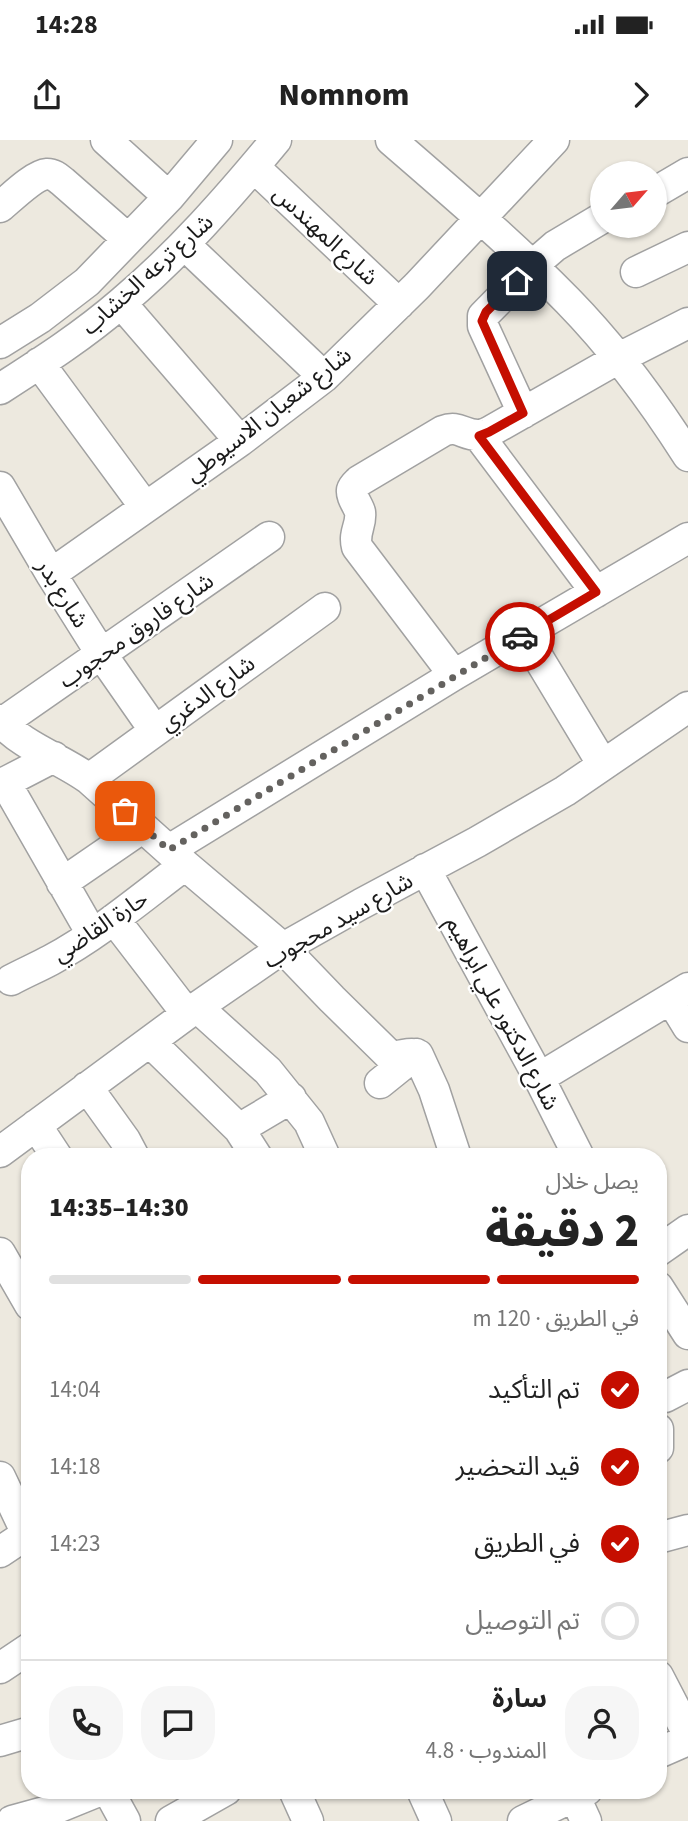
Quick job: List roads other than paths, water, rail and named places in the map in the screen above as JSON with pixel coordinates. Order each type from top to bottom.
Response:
[{"type":"street","points":[[106,140],[169,197]]},
{"type":"street","name":"شارع ترعه الخشاب","points":[[5,330],[40,318],[87,282],[169,197],[217,140]]},
{"type":"street","name":"شارع ترعه الخشاب","points":[[0,389],[69,343],[121,303],[218,209],[276,140]]},
{"type":"street","name":"شارع شعبان الاسيوطي","points":[[51,574],[324,377],[399,304],[554,140]]},
{"type":"street","points":[[402,144],[569,302],[619,358],[688,456]]},
{"type":"street","name":"شارع المهندس","points":[[254,167],[399,304]]},
{"type":"street","points":[[0,207],[38,177],[50,174],[62,181],[128,239]]},
{"type":"street","points":[[667,186],[688,174]]},
{"type":"street","points":[[523,413],[482,321],[486,312],[532,266],[555,246],[590,225]]},
{"type":"street","points":[[184,244],[324,377]]},
{"type":"street","points":[[636,272],[688,247]]},
{"type":"street","points":[[121,303],[240,440]]},
{"type":"street","points":[[479,436],[688,323]]},
{"type":"street","points":[[39,363],[145,507]]},
{"type":"street","points":[[454,676],[357,547],[355,539],[360,516],[352,493],[359,481],[443,431],[451,428],[479,436],[596,592]]},
{"type":"street","name":"شارع بدر","points":[[0,487],[102,655],[155,731]]},
{"type":"street","name":"شارع فاروق محجوب","points":[[1,722],[102,655],[269,537]]},
{"type":"street","name":"حارة القاضي","points":[[11,980],[52,960],[103,927],[177,858],[454,676],[688,538]]},
{"type":"street","name":"شارع الدغري","points":[[89,779],[325,608]]},
{"type":"street","points":[[524,634],[603,765]]},
{"type":"street","name":"شارع سيد محجوب","points":[[0,1152],[192,1011],[283,948],[565,791],[688,707]]},
{"type":"street","points":[[1,722],[17,736],[89,779],[142,828],[283,948],[389,1055],[394,1057],[416,1054]]},
{"type":"street","points":[[54,757],[3,784],[62,883],[103,927],[192,1011],[268,1071],[309,1122],[322,1148]]},
{"type":"street","points":[[62,883],[142,828]]},
{"type":"street","name":"شارع الدكتور علي ابراهيم","points":[[425,869],[574,1148]]},
{"type":"street","points":[[539,1078],[679,994],[688,1027]]},
{"type":"street","points":[[150,1042],[239,1129],[251,1148]]},
{"type":"street","points":[[380,1083],[416,1054]]},
{"type":"street","points":[[416,1054],[434,1090],[453,1148]]},
{"type":"street","points":[[87,1087],[129,1148]]},
{"type":"street","points":[[239,1129],[291,1098]]},
{"type":"street","points":[[36,1125],[51,1148]]},
{"type":"street","points":[[667,1245],[688,1230]]},
{"type":"street","points":[[0,1253],[21,1289]]},
{"type":"street","points":[[667,1301],[688,1334]]},
{"type":"street","points":[[667,1395],[688,1385]]},
{"type":"street","points":[[0,1477],[21,1519]]},
{"type":"street","points":[[667,1536],[688,1530]]},
{"type":"street","points":[[0,1552],[21,1538]]},
{"type":"street","points":[[0,1668],[21,1654]]},
{"type":"street","points":[[667,1693],[688,1734]]},
{"type":"street","points":[[0,1741],[21,1735]]},
{"type":"street","points":[[667,1749],[688,1740]]},
{"type":"street","points":[[12,1821],[79,1799]]},
{"type":"street","points":[[113,1799],[125,1821]]},
{"type":"street","points":[[171,1821],[210,1799]]},
{"type":"street","points":[[426,1799],[436,1821]]},
{"type":"street","points":[[523,1821],[583,1803]]}]
